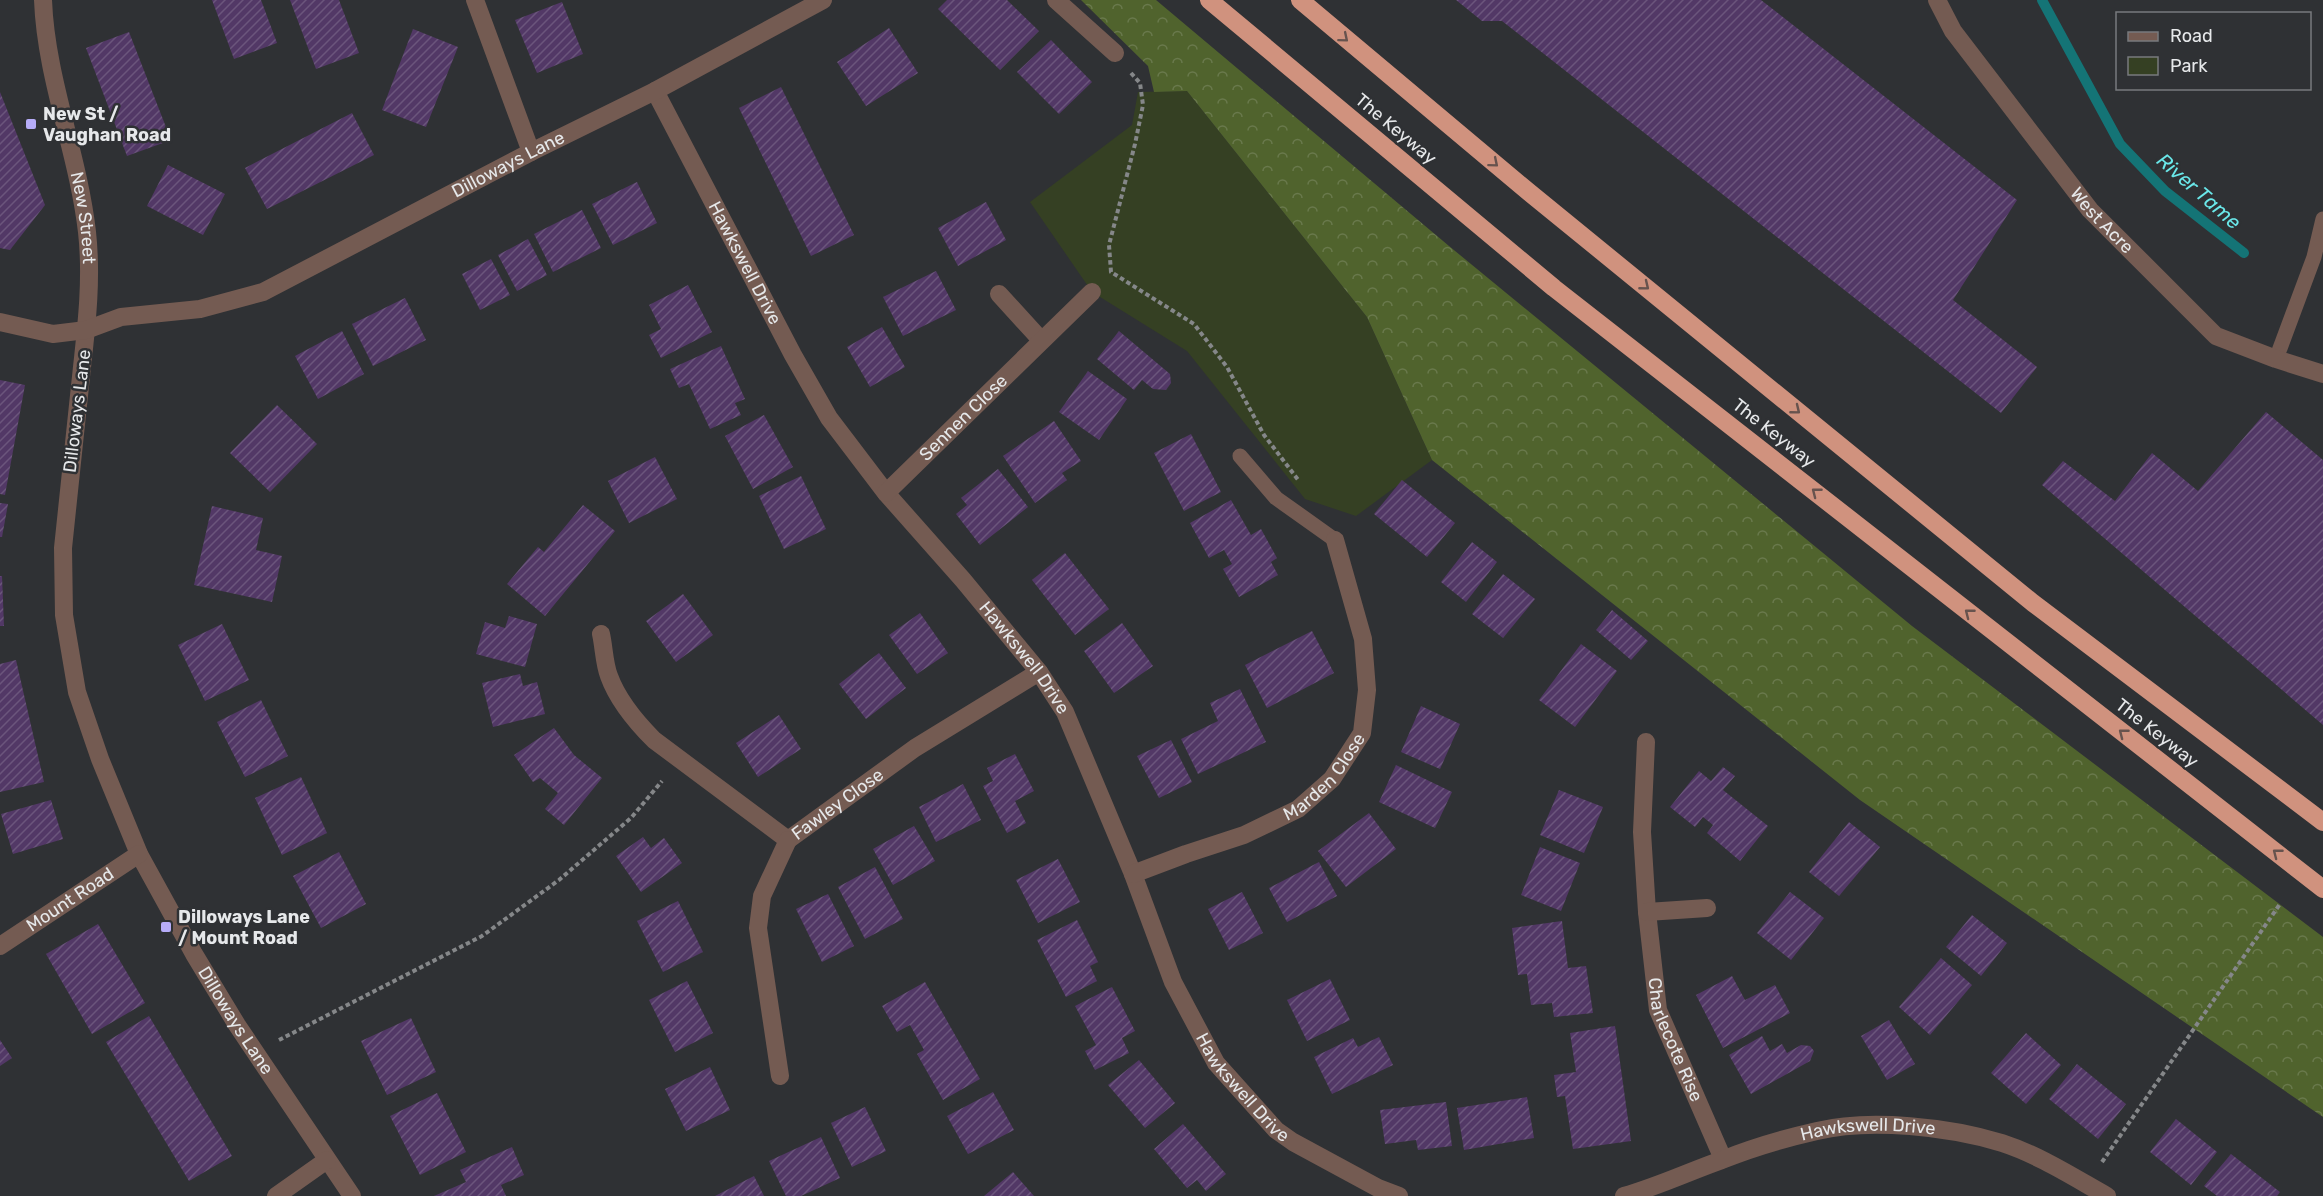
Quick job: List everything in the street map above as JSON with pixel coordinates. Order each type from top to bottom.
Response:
[{"type":"highway","name":"The Keyway","points":[[1209,0],[1554,288],[2323,889]]},
{"type":"highway","name":"The Keyway","points":[[1300,0],[1530,193],[2034,603],[2323,822]]},
{"type":"street","name":"New Street","points":[[43,0],[47,45],[55,88],[81,191],[87,233],[90,282],[86,330]]},
{"type":"street","points":[[476,0],[531,152]]},
{"type":"street","name":"Dilloways Lane","points":[[352,1196],[254,1052],[194,954],[140,854],[100,759],[77,692],[64,615],[63,548],[86,330],[121,317],[200,309],[263,292],[531,152],[655,91],[823,0]]},
{"type":"street","points":[[1056,0],[1115,53]]},
{"type":"street","name":"West Acre","points":[[1937,0],[1953,31],[2090,210],[2216,336],[2323,374]]},
{"type":"street","name":"Hawkswell Drive","points":[[655,91],[798,364],[829,418],[885,493],[963,579],[1039,672],[1065,712],[1134,874],[1173,982],[1216,1062],[1276,1130],[1377,1192],[1399,1196]]},
{"type":"street","name":"Sennen Close","points":[[885,493],[1092,292]]},
{"type":"street","points":[[999,294],[1041,340]]},
{"type":"street","points":[[0,322],[53,334],[86,330]]},
{"type":"street","name":"Marden Close","points":[[1134,874],[1244,835],[1298,808],[1332,780],[1362,733],[1367,690],[1363,639],[1335,540]]},
{"type":"street","name":"Fawley Close","points":[[601,634],[608,674],[619,696],[638,724],[654,740],[788,840],[915,748],[1039,672]]},
{"type":"street","name":"Charlecote Rise","points":[[1646,742],[1642,832],[1647,912],[1658,1010],[1723,1159]]},
{"type":"street","points":[[780,1076],[758,928],[762,896],[788,840]]},
{"type":"street","name":"Mount Road","points":[[0,946],[140,854]]},
{"type":"street","points":[[1647,912],[1707,908]]},
{"type":"street","name":"Hawkswell Drive","points":[[1624,1196],[1663,1184],[1723,1159],[1819,1130],[1860,1124],[1918,1127],[2001,1143],[2051,1164],[2107,1196]]},
{"type":"street","points":[[276,1196],[327,1160]]},
{"type":"lane","points":[[2276,359],[2314,257],[2323,219]]},
{"type":"lane","points":[[1240,456],[1276,498],[1335,540]]},
{"type":"path","points":[[1115,53],[1140,83],[1143,105],[1109,245],[1111,272],[1194,324],[1227,367],[1264,435],[1300,482]]},
{"type":"path","points":[[254,1052],[482,936],[560,880],[631,818],[680,760]]},
{"type":"path","points":[[2101,1163],[2280,904]]},
{"type":"green space","points":[[1081,0],[1156,0],[1449,246],[1912,626],[2323,937],[2323,1117],[1860,800],[1432,460],[1367,317],[1187,91],[1154,92],[1148,66]]},
{"type":"green space","points":[[1187,91],[1367,317],[1432,460],[1356,516],[1305,499],[1187,351],[1092,292],[1030,202],[1132,125],[1138,92]]},
{"type":"building","points":[[212,0],[261,0],[277,43],[234,59]]},
{"type":"building","points":[[290,0],[339,0],[359,53],[316,69]]},
{"type":"building","points":[[947,0],[1007,0],[1039,31],[1000,70],[938,9]]},
{"type":"building","points":[[1456,0],[1761,0],[2017,200],[1953,300],[2037,367],[2001,413],[1502,21],[1482,21]]},
{"type":"building","points":[[562,2],[583,54],[537,73],[515,20]]},
{"type":"building","points":[[889,28],[918,73],[866,106],[837,62]]},
{"type":"building","points":[[413,29],[458,47],[426,127],[382,110]]},
{"type":"building","points":[[129,32],[171,140],[127,156],[86,48]]},
{"type":"building","points":[[1051,40],[1092,82],[1059,114],[1017,72]]},
{"type":"building","points":[[781,87],[854,235],[811,256],[739,108]]},
{"type":"building","points":[[0,92],[45,205],[10,250],[0,248]]},
{"type":"building","points":[[352,113],[374,155],[267,209],[245,168]]},
{"type":"building","points":[[168,165],[225,194],[203,235],[147,206]]},
{"type":"building","points":[[637,182],[657,223],[613,245],[592,204]]},
{"type":"building","points":[[986,202],[1006,240],[958,266],[938,228]]},
{"type":"building","points":[[582,210],[601,248],[553,272],[534,234]]},
{"type":"building","points":[[528,239],[547,275],[517,291],[498,255]]},
{"type":"building","points":[[491,259],[510,295],[480,310],[462,274]]},
{"type":"building","points":[[936,271],[956,310],[903,336],[883,297]]},
{"type":"building","points":[[688,285],[712,332],[661,358],[649,335],[661,329],[649,305]]},
{"type":"building","points":[[405,298],[426,340],[373,366],[352,324]]},
{"type":"building","points":[[882,327],[905,367],[870,387],[847,347]]},
{"type":"building","points":[[342,331],[364,374],[318,399],[295,356]]},
{"type":"building","points":[[1119,331],[1170,374],[1171,383],[1166,390],[1153,389],[1142,380],[1134,390],[1097,359]]},
{"type":"building","points":[[721,346],[745,399],[735,403],[741,415],[710,429],[689,384],[679,388],[670,369]]},
{"type":"building","points":[[1088,371],[1127,399],[1099,440],[1059,412]]},
{"type":"building","points":[[0,380],[25,385],[5,495],[0,494]]},
{"type":"building","points":[[277,405],[317,444],[270,492],[230,453]]},
{"type":"building","points":[[2266,412],[2323,460],[2323,725],[2042,485],[2063,461],[2115,501],[2152,453],[2198,491]]},
{"type":"building","points":[[764,415],[793,467],[753,489],[725,436]]},
{"type":"building","points":[[1054,421],[1081,461],[1062,473],[1067,480],[1035,503],[1003,456]]},
{"type":"building","points":[[1191,434],[1221,492],[1184,511],[1154,453]]},
{"type":"building","points":[[655,457],[677,499],[629,523],[608,481]]},
{"type":"building","points":[[998,469],[1028,507],[980,545],[956,514],[967,505],[961,498]]},
{"type":"building","points":[[801,476],[826,529],[784,549],[759,496]]},
{"type":"building","points":[[1402,480],[1455,523],[1427,557],[1374,514]]},
{"type":"building","points":[[1231,500],[1251,535],[1261,529],[1277,558],[1271,562],[1278,575],[1239,597],[1223,569],[1232,564],[1224,550],[1209,558],[1190,523]]},
{"type":"building","points":[[0,503],[8,504],[2,537],[0,537]]},
{"type":"building","points":[[583,505],[615,531],[545,616],[507,584],[538,547],[544,552]]},
{"type":"building","points":[[212,506],[263,518],[256,550],[282,556],[272,602],[194,585]]},
{"type":"building","points":[[1472,542],[1497,562],[1466,602],[1441,582]]},
{"type":"building","points":[[1065,553],[1109,609],[1075,635],[1032,580]]},
{"type":"building","points":[[1503,574],[1535,599],[1503,638],[1472,614]]},
{"type":"building","points":[[0,576],[2,576],[4,626],[0,626]]},
{"type":"building","points":[[683,594],[713,635],[676,662],[646,621]]},
{"type":"building","points":[[1612,610],[1648,641],[1631,660],[1596,630]]},
{"type":"building","points":[[920,613],[948,653],[917,674],[889,635]]},
{"type":"building","points":[[509,616],[537,624],[525,667],[476,654],[485,622],[505,628]]},
{"type":"building","points":[[1122,623],[1153,666],[1114,693],[1084,651]]},
{"type":"building","points":[[222,624],[249,680],[205,701],[178,645]]},
{"type":"building","points":[[1312,631],[1334,673],[1267,708],[1245,665]]},
{"type":"building","points":[[1581,644],[1617,671],[1575,727],[1539,700]]},
{"type":"building","points":[[879,653],[906,688],[866,719],[839,684]]},
{"type":"building","points":[[16,660],[44,782],[0,792],[0,664]]},
{"type":"building","points":[[520,674],[523,686],[537,682],[545,714],[493,727],[482,683]]},
{"type":"building","points":[[1240,689],[1266,742],[1198,774],[1181,739],[1218,721],[1210,703]]},
{"type":"building","points":[[261,700],[288,756],[245,777],[217,722]]},
{"type":"building","points":[[1421,706],[1460,724],[1440,769],[1401,752]]},
{"type":"building","points":[[779,715],[801,749],[758,777],[736,743]]},
{"type":"building","points":[[554,728],[574,755],[602,778],[564,825],[545,809],[558,793],[540,778],[533,782],[514,755]]},
{"type":"building","points":[[1171,740],[1192,782],[1159,798],[1137,756]]},
{"type":"building","points":[[1015,754],[1034,791],[1015,801],[1026,823],[1007,833],[983,786],[993,781],[987,768]]},
{"type":"building","points":[[1396,765],[1452,792],[1435,828],[1379,802]]},
{"type":"building","points":[[1723,767],[1735,776],[1723,790],[1768,826],[1740,861],[1707,833],[1713,825],[1703,817],[1695,827],[1670,807],[1699,771],[1711,781]]},
{"type":"building","points":[[301,777],[327,833],[282,855],[255,798]]},
{"type":"building","points":[[963,784],[981,820],[936,842],[919,807]]},
{"type":"building","points":[[1559,790],[1603,807],[1584,853],[1540,835]]},
{"type":"building","points":[[51,800],[63,839],[13,854],[1,814]]},
{"type":"building","points":[[1369,813],[1396,849],[1346,887],[1318,851]]},
{"type":"building","points":[[1849,822],[1880,847],[1839,896],[1809,872]]},
{"type":"building","points":[[914,826],[935,861],[893,885],[873,849]]},
{"type":"building","points":[[643,837],[651,848],[664,838],[682,863],[641,892],[616,856]]},
{"type":"building","points":[[1540,847],[1580,863],[1561,911],[1521,895]]},
{"type":"building","points":[[339,852],[366,904],[321,928],[293,876]]},
{"type":"building","points":[[1058,859],[1080,902],[1038,923],[1016,880]]},
{"type":"building","points":[[1319,862],[1337,896],[1287,922],[1269,888]]},
{"type":"building","points":[[875,867],[903,919],[865,939],[838,887]]},
{"type":"building","points":[[1242,892],[1263,933],[1229,950],[1208,909]]},
{"type":"building","points":[[1790,892],[1824,918],[1791,960],[1757,933]]},
{"type":"building","points":[[828,894],[854,946],[822,962],[796,909]]},
{"type":"building","points":[[678,901],[703,952],[663,972],[637,921]]},
{"type":"building","points":[[1972,915],[2007,943],[1981,976],[1946,947]]},
{"type":"building","points":[[1077,920],[1098,962],[1090,966],[1097,981],[1066,997],[1037,940]]},
{"type":"building","points":[[1562,921],[1568,968],[1586,966],[1593,1013],[1554,1017],[1552,1003],[1531,1005],[1527,974],[1518,975],[1512,928]]},
{"type":"building","points":[[98,924],[145,1003],[92,1034],[46,954]]},
{"type":"building","points":[[1941,958],[1972,985],[1930,1035],[1899,1007]]},
{"type":"building","points":[[1732,976],[1745,1000],[1775,985],[1790,1013],[1723,1048],[1696,995]]},
{"type":"building","points":[[1330,979],[1350,1020],[1307,1041],[1287,1000]]},
{"type":"building","points":[[687,981],[713,1033],[675,1052],[649,1000]]},
{"type":"building","points":[[925,982],[980,1079],[943,1100],[917,1054],[924,1050],[910,1025],[897,1032],[882,1006]]},
{"type":"building","points":[[1112,987],[1135,1031],[1122,1038],[1129,1053],[1095,1070],[1085,1051],[1096,1045],[1075,1006]]},
{"type":"building","points":[[149,1016],[232,1156],[189,1181],[106,1042]]},
{"type":"building","points":[[411,1018],[436,1072],[387,1095],[361,1041]]},
{"type":"building","points":[[1889,1020],[1915,1064],[1887,1080],[1861,1036]]},
{"type":"building","points":[[1615,1026],[1631,1141],[1573,1149],[1565,1096],[1557,1097],[1554,1075],[1576,1072],[1570,1033]]},
{"type":"building","points":[[2026,1033],[2061,1065],[2026,1104],[1991,1073]]},
{"type":"building","points":[[1762,1036],[1770,1051],[1782,1044],[1787,1053],[1801,1045],[1810,1046],[1814,1051],[1810,1061],[1751,1094],[1729,1055]]},
{"type":"building","points":[[1379,1037],[1393,1065],[1332,1094],[1314,1057],[1353,1038],[1358,1047]]},
{"type":"building","points":[[0,1040],[12,1058],[0,1066]]},
{"type":"building","points":[[1139,1060],[1175,1103],[1145,1128],[1108,1085]]},
{"type":"building","points":[[2077,1064],[2126,1104],[2098,1139],[2049,1099]]},
{"type":"building","points":[[710,1067],[730,1110],[686,1131],[665,1089]]},
{"type":"building","points":[[993,1092],[1014,1130],[968,1154],[947,1116]]},
{"type":"building","points":[[437,1093],[466,1152],[420,1175],[390,1116]]},
{"type":"building","points":[[1527,1097],[1534,1138],[1464,1150],[1457,1108]]},
{"type":"building","points":[[1446,1102],[1452,1146],[1418,1150],[1416,1140],[1385,1144],[1380,1110]]},
{"type":"building","points":[[865,1107],[886,1151],[852,1167],[831,1123]]},
{"type":"building","points":[[2176,1119],[2217,1152],[2191,1185],[2150,1152]]},
{"type":"building","points":[[1183,1124],[1226,1174],[1206,1191],[1197,1180],[1187,1188],[1154,1149]]},
{"type":"building","points":[[821,1137],[840,1178],[801,1196],[786,1196],[769,1161]]},
{"type":"building","points":[[512,1147],[524,1175],[501,1185],[506,1196],[434,1196],[466,1182],[460,1170]]},
{"type":"building","points":[[2231,1154],[2280,1192],[2277,1196],[2217,1196],[2204,1186]]},
{"type":"building","points":[[1013,1172],[1034,1196],[984,1196]]},
{"type":"building","points":[[754,1176],[764,1196],[715,1196]]},
{"type":"waterway","name":"River Tame","points":[[2042,0],[2120,144],[2165,191],[2244,253]]},
{"type":"place","name":"New St / Vaughan Road","points":[[31,124]]},
{"type":"place","name":"Dilloways Lane / Mount Road","points":[[166,927]]}]
